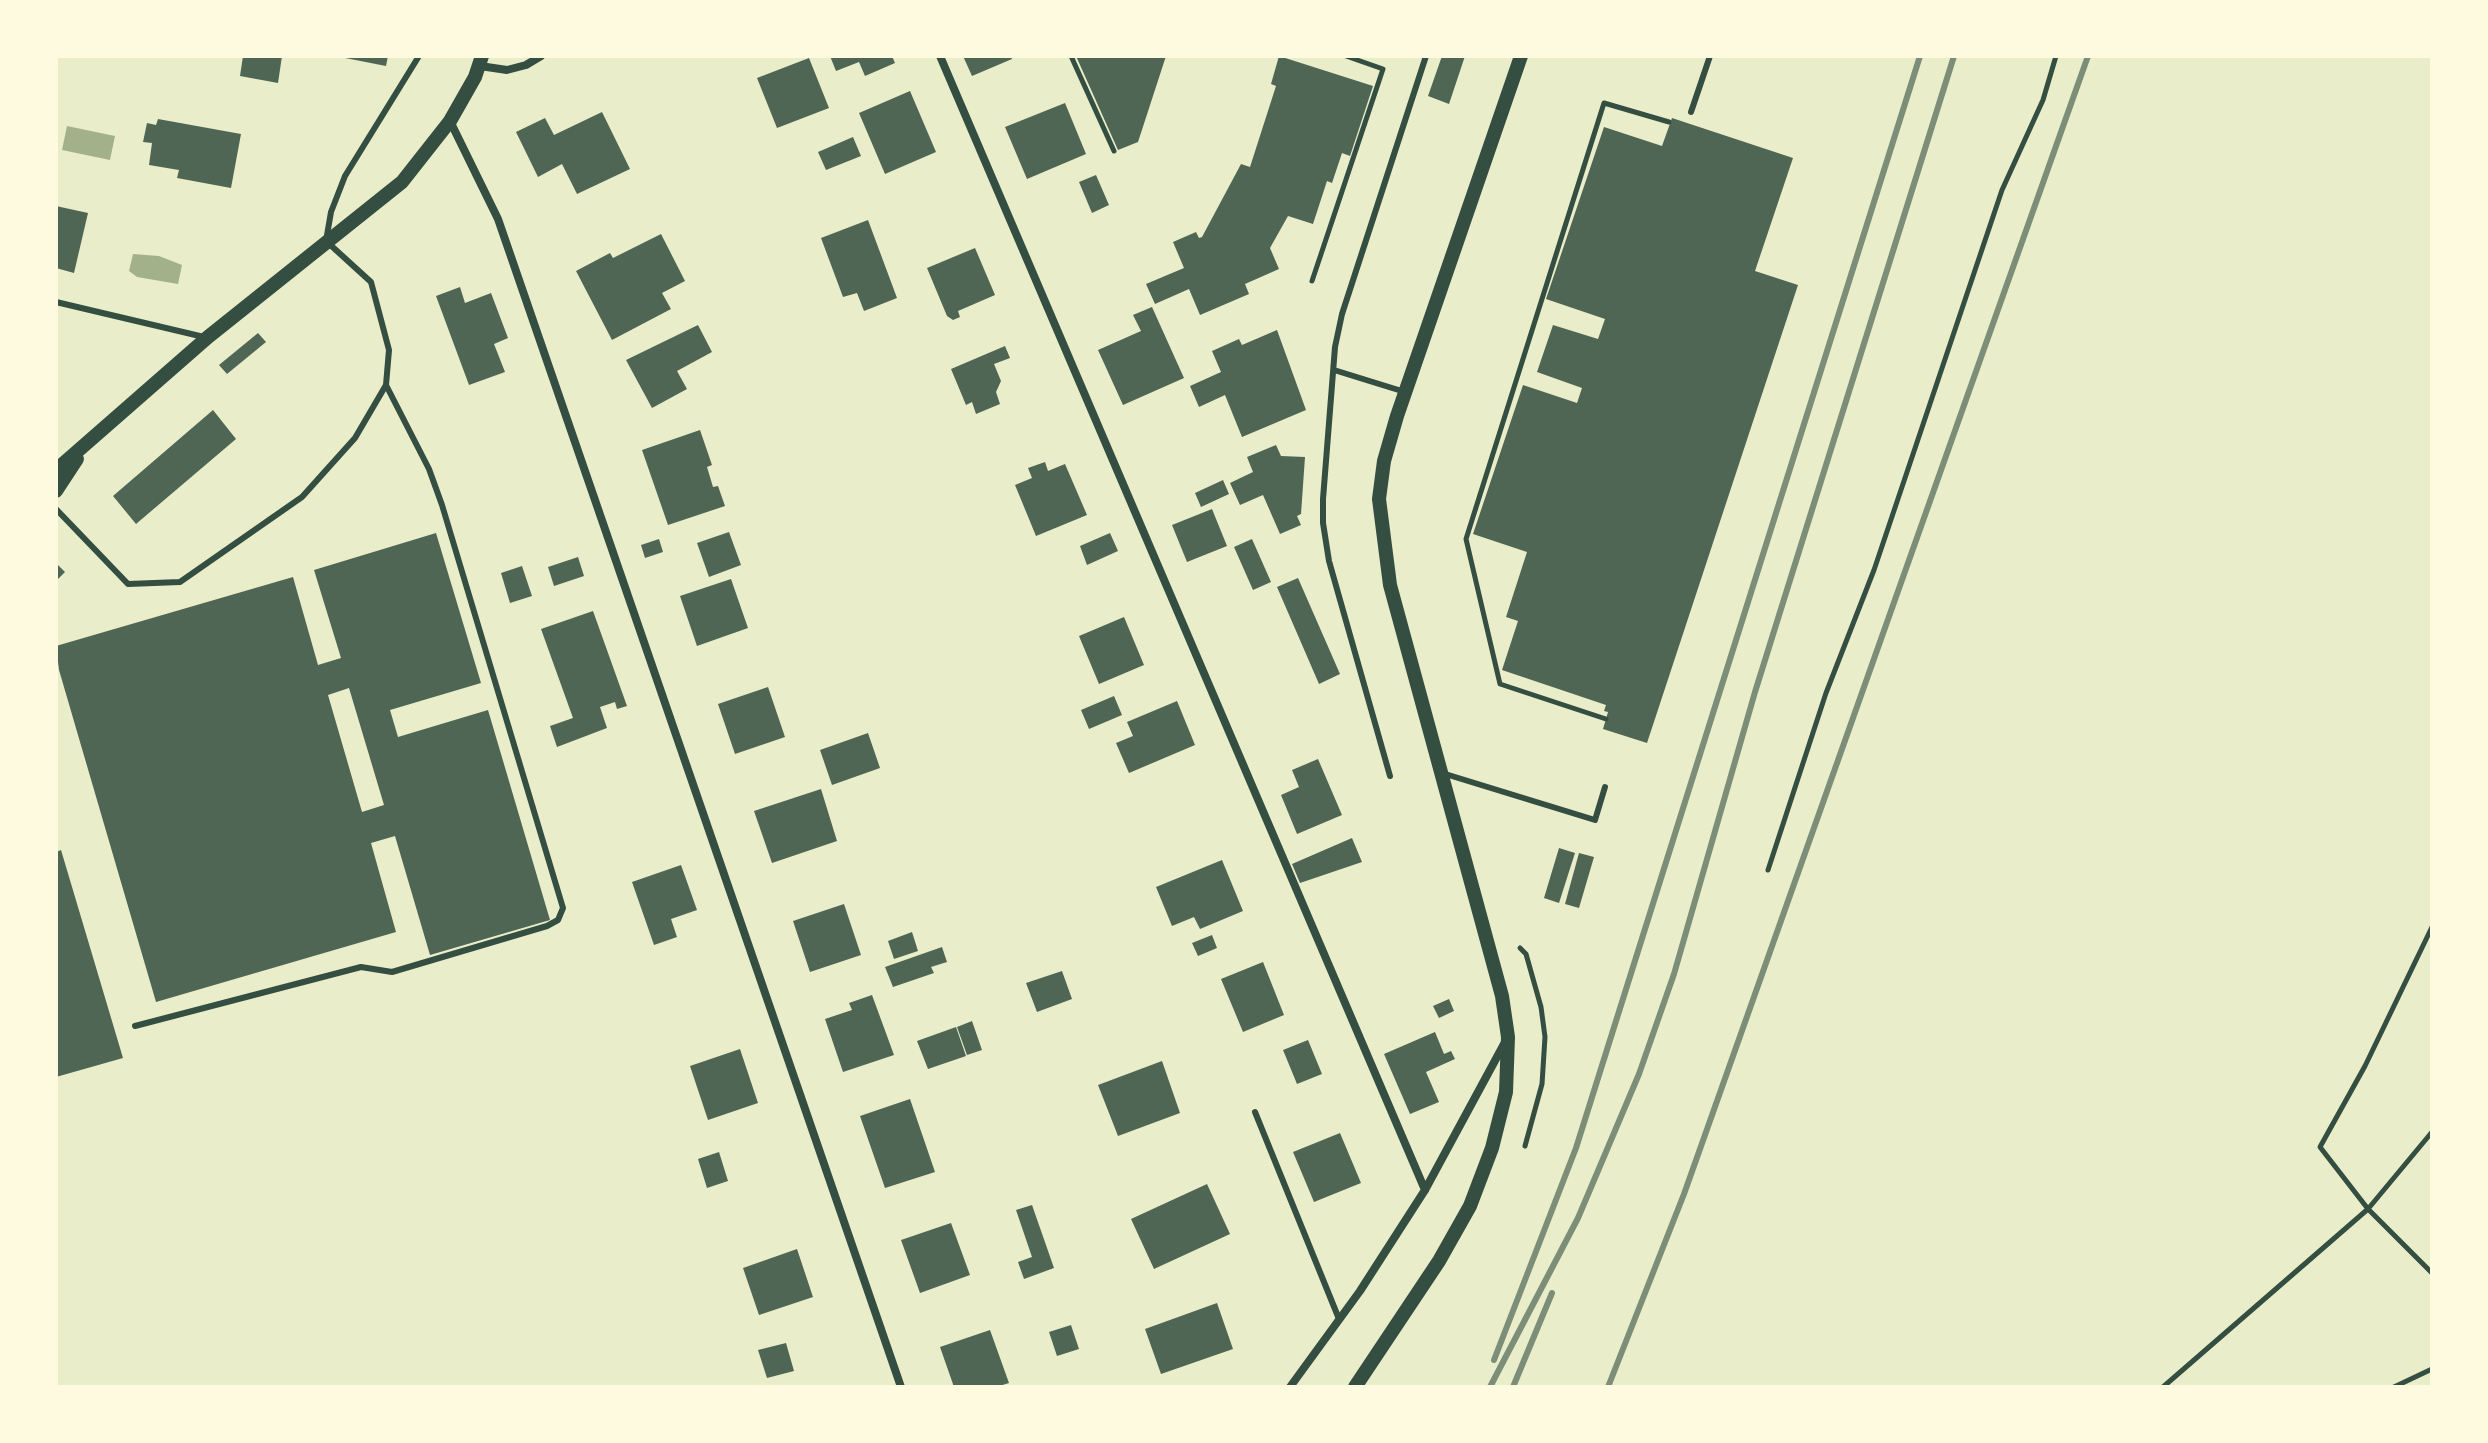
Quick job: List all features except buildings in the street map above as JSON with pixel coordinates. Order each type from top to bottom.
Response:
[{"type":"street","points":[[56,470],[84,449],[208,337],[402,182],[450,121],[481,61],[507,70],[526,65],[541,56]]},
{"type":"street","points":[[940,56],[1425,1190]]},
{"type":"street","points":[[1355,1387],[1439,1261],[1470,1206],[1503,1110],[1508,1037],[1502,996],[1390,585],[1381,536],[1380,480],[1405,392],[1521,56]]},
{"type":"street","points":[[450,121],[498,219],[901,1387]]},
{"type":"street","points":[[56,491],[84,449]]},
{"type":"street","points":[[1290,1387],[1425,1190],[1508,1037]]},
{"type":"lane","points":[[56,509],[128,584],[180,582],[243,541],[318,482],[355,438],[386,385],[389,350],[371,282],[326,241],[338,189],[419,56]]},
{"type":"lane","points":[[1390,776],[1329,561],[1323,523],[1338,331],[1356,263],[1426,56]]},
{"type":"lane","points":[[1691,112],[1710,56]]},
{"type":"lane","points":[[56,302],[208,337]]},
{"type":"lane","points":[[1334,370],[1405,392]]},
{"type":"lane","points":[[135,1026],[361,967],[392,972],[547,926],[558,920],[563,908],[442,505],[429,469],[386,385]]},
{"type":"lane","points":[[1442,773],[1595,820],[1605,787]]},
{"type":"lane","points":[[1255,1112],[1339,1319]]},
{"type":"path","points":[[1071,56],[1114,151]]},
{"type":"path","points":[[1312,281],[1383,69],[1346,56]]},
{"type":"path","points":[[1768,870],[1826,693],[1874,570],[2002,190],[2043,100],[2056,56]]},
{"type":"path","points":[[1606,719],[1500,684],[1466,539],[1604,103],[1670,123]]},
{"type":"path","points":[[2432,927],[2365,1066],[2320,1147],[2368,1209],[2432,1273]]},
{"type":"path","points":[[2163,1387],[2368,1209],[2432,1132]]},
{"type":"path","points":[[2394,1387],[2432,1369]]},
{"type":"shaded area","points":[[67,126],[115,136],[110,160],[62,150]]},
{"type":"shaded area","points":[[133,254],[159,256],[182,265],[178,284],[137,277],[129,271]]},
{"type":"railway","points":[[1494,1360],[1576,1148],[1920,56]]},
{"type":"railway","points":[[1490,1387],[1578,1218],[1639,1074],[1674,974],[1755,692],[1954,56]]},
{"type":"railway","points":[[1608,1387],[1684,1194],[2088,56]]},
{"type":"railway","points":[[1513,1387],[1552,1293]]}]
